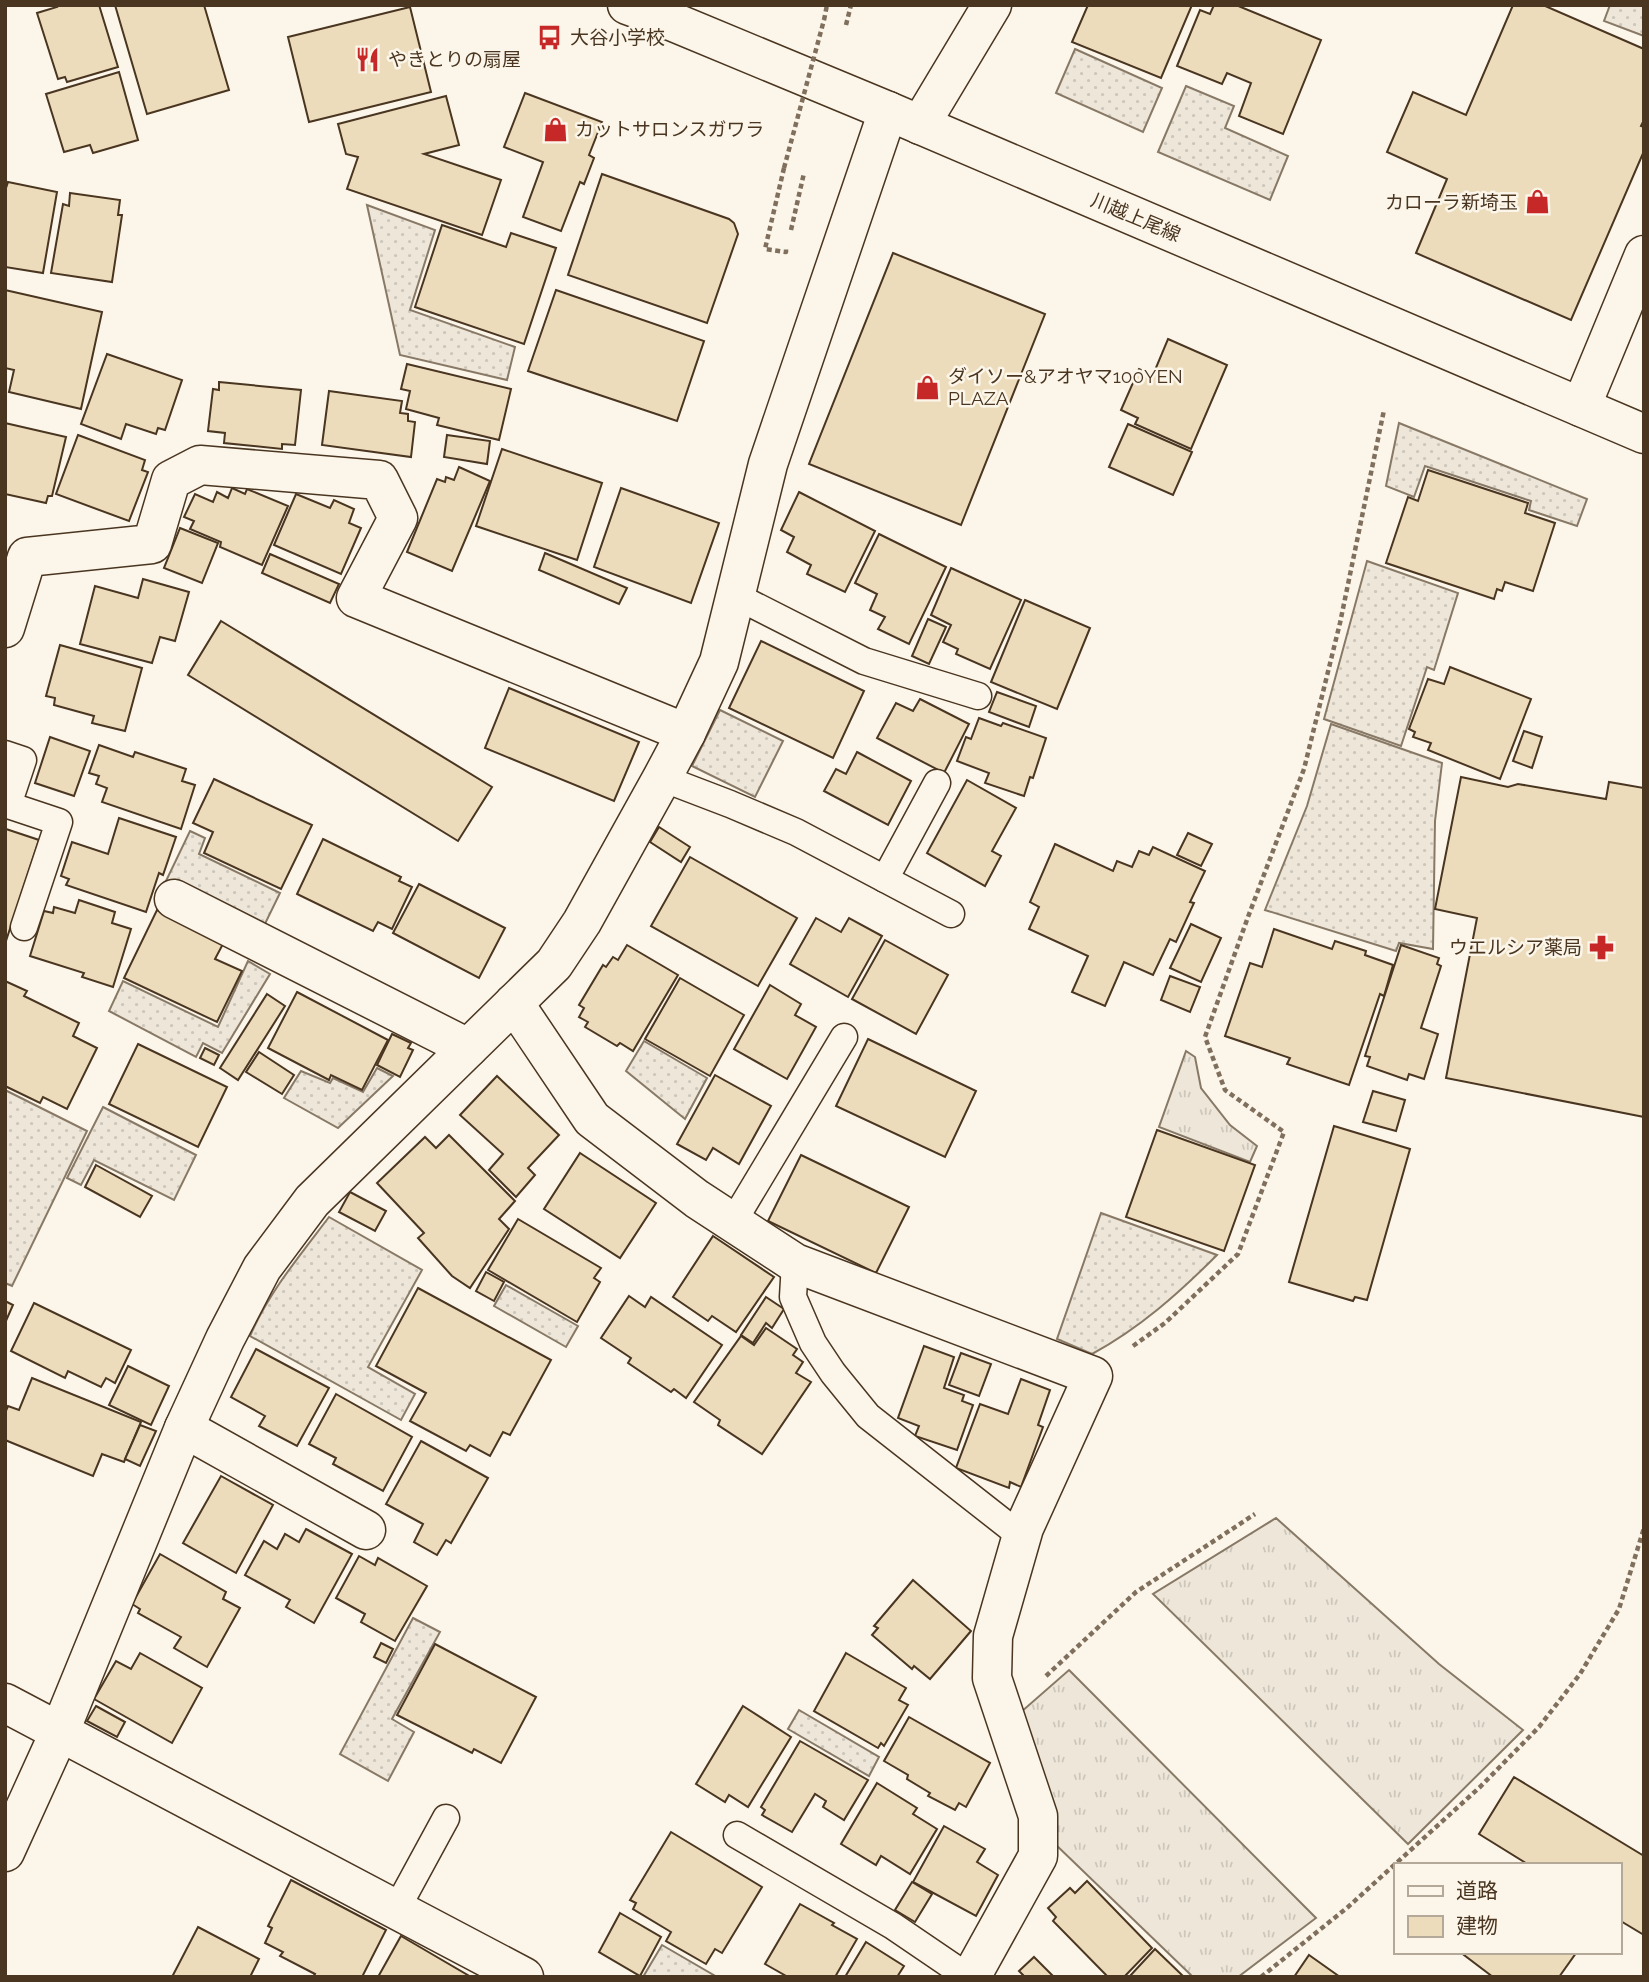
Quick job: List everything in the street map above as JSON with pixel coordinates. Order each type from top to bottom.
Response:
[{"type":"street","name":"川越上尾線","points":[[627,5],[904,118],[1644,434]]},
{"type":"street","points":[[5,1852],[60,1731],[184,1428],[225,1339],[262,1268],[312,1201],[554,964],[582,922],[662,778],[719,662],[768,464],[904,118],[992,5]]},
{"type":"street","points":[[1581,407],[1644,255]]},
{"type":"street","points":[[5,628],[16,553],[152,544],[171,480],[200,465],[379,480],[398,518],[356,598],[686,733]]},
{"type":"street","points":[[174,899],[468,1048]]},
{"type":"street","points":[[514,1003],[592,1119],[698,1199],[795,1263],[1093,1376],[1021,1536],[993,1636],[992,1678],[1038,1816],[1038,1856],[970,1977]]},
{"type":"street","points":[[184,1428],[366,1530]]},
{"type":"street","points":[[5,1703],[524,1977]]},
{"type":"lane","points":[[736,596],[864,661],[978,696]]},
{"type":"lane","points":[[5,754],[23,760],[8,805],[59,821],[24,927]]},
{"type":"lane","points":[[662,778],[796,832],[951,914]]},
{"type":"lane","points":[[885,879],[937,783]]},
{"type":"lane","points":[[733,1222],[844,1037]]},
{"type":"lane","points":[[795,1263],[793,1297],[813,1343],[868,1416],[1021,1536]]},
{"type":"lane","points":[[396,1910],[446,1818]]},
{"type":"lane","points":[[737,1835],[893,1926],[970,1977]]},
{"type":"path","points":[[804,173],[786,252],[765,249],[827,5]]},
{"type":"path","points":[[846,25],[851,5]]},
{"type":"path","points":[[1093,1376],[1165,1323],[1238,1254],[1284,1132],[1225,1090],[1205,1037],[1304,769],[1340,623],[1384,410]]},
{"type":"path","points":[[1002,1711],[1025,1695],[1136,1592],[1255,1514]]},
{"type":"path","points":[[1396,1863],[1479,1787],[1539,1727],[1580,1674],[1619,1609],[1644,1528]]},
{"type":"path","points":[[1261,1977],[1348,1907],[1394,1865]]},
{"type":"green space","points":[[1610,5],[1644,5],[1644,36],[1604,21]]},
{"type":"green space","points":[[1075,49],[1162,88],[1143,132],[1056,93]]},
{"type":"green space","points":[[1186,86],[1234,106],[1225,128],[1288,156],[1270,200],[1158,152]]},
{"type":"green space","points":[[367,205],[435,230],[410,310],[515,347],[507,380],[400,355]]},
{"type":"green space","points":[[1399,423],[1587,499],[1577,526],[1529,510],[1531,501],[1425,466],[1414,497],[1386,486]]},
{"type":"green space","points":[[1367,561],[1458,593],[1434,670],[1427,667],[1401,746],[1324,719]]},
{"type":"green space","points":[[720,710],[783,741],[755,797],[692,766]]},
{"type":"green space","points":[[1331,724],[1442,763],[1435,821],[1433,949],[1399,943],[1396,951],[1265,910],[1307,806]]},
{"type":"green space","points":[[190,831],[205,838],[199,854],[280,893],[262,930],[165,883]]},
{"type":"green space","points":[[248,961],[270,974],[222,1053],[203,1043],[196,1057],[109,1011],[123,981],[218,1027]]},
{"type":"green space","points":[[644,1041],[707,1078],[685,1119],[626,1071]]},
{"type":"green space","points":[[1186,1051],[1195,1057],[1201,1088],[1230,1125],[1257,1146],[1250,1162],[1159,1127]]},
{"type":"green space","points":[[377,1068],[393,1076],[338,1128],[284,1098],[301,1071],[330,1083],[333,1078],[363,1092]]},
{"type":"green space","points":[[5,1090],[87,1131],[12,1286],[5,1283]]},
{"type":"green space","points":[[103,1107],[196,1155],[174,1200],[94,1160],[81,1185],[67,1178]]},
{"type":"green space","points":[[1101,1213],[1217,1255],[1158,1309],[1092,1354],[1057,1339]]},
{"type":"green space","points":[[329,1217],[422,1270],[368,1367],[415,1394],[401,1420],[250,1336],[276,1289]]},
{"type":"green space","points":[[506,1285],[578,1326],[566,1347],[494,1306]]},
{"type":"green space","points":[[1276,1518],[1439,1664],[1523,1730],[1408,1844],[1153,1594]]},
{"type":"green space","points":[[413,1618],[440,1632],[392,1719],[414,1732],[388,1781],[340,1754]]},
{"type":"green space","points":[[1069,1670],[1316,1918],[1238,1977],[1193,1977],[1054,1843],[1021,1712]]},
{"type":"green space","points":[[799,1710],[879,1757],[869,1776],[788,1729]]},
{"type":"green space","points":[[662,1945],[717,1977],[643,1977]]},
{"type":"building","points":[[56,5],[99,5],[118,67],[67,82],[65,77],[58,79],[37,13],[57,7]]},
{"type":"building","points":[[115,5],[204,5],[229,90],[147,114]]},
{"type":"building","points":[[1088,5],[1192,5],[1161,78],[1072,42]]},
{"type":"building","points":[[1214,5],[1236,5],[1321,40],[1283,134],[1239,116],[1251,83],[1227,73],[1222,84],[1177,66],[1200,10],[1210,14]]},
{"type":"building","points":[[1513,5],[1543,5],[1644,49],[1644,120],[1641,126],[1644,127],[1644,151],[1571,320],[1416,253],[1447,179],[1387,152],[1413,92],[1466,115]]},
{"type":"building","points":[[410,7],[431,92],[309,122],[288,37]]},
{"type":"building","points":[[119,72],[138,140],[93,153],[90,145],[64,152],[46,94]]},
{"type":"building","points":[[525,93],[602,122],[589,155],[594,158],[584,184],[580,182],[561,231],[523,217],[543,162],[504,147]]},
{"type":"building","points":[[446,96],[459,145],[424,154],[501,180],[482,235],[347,189],[358,157],[346,154],[338,124]]},
{"type":"building","points":[[602,174],[734,223],[738,234],[707,323],[568,275]]},
{"type":"building","points":[[8,182],[57,192],[43,273],[5,267],[5,191]]},
{"type":"building","points":[[70,193],[120,200],[118,215],[122,215],[112,282],[51,273],[63,204],[69,206]]},
{"type":"building","points":[[442,225],[506,247],[511,233],[556,248],[524,344],[415,307]]},
{"type":"building","points":[[893,253],[1045,314],[961,525],[809,464]]},
{"type":"building","points":[[5,290],[102,312],[81,409],[9,392],[14,370],[5,368]]},
{"type":"building","points":[[556,290],[704,341],[677,421],[528,371]]},
{"type":"building","points":[[1168,339],[1227,365],[1191,449],[1135,424],[1138,418],[1121,410],[1139,369],[1153,375]]},
{"type":"building","points":[[107,354],[182,380],[165,430],[158,428],[156,434],[126,424],[121,439],[81,424]]},
{"type":"building","points":[[407,364],[511,389],[499,440],[437,425],[439,418],[406,409],[410,391],[401,389]]},
{"type":"building","points":[[219,382],[301,390],[295,445],[282,444],[282,449],[224,443],[225,433],[208,431],[213,389],[219,390]]},
{"type":"building","points":[[329,391],[402,401],[400,413],[408,414],[408,421],[415,422],[411,457],[322,445]]},
{"type":"building","points":[[5,423],[66,437],[52,496],[48,496],[46,503],[5,494]]},
{"type":"building","points":[[1128,424],[1192,452],[1173,495],[1109,467]]},
{"type":"building","points":[[78,435],[145,460],[142,470],[148,472],[129,521],[56,494]]},
{"type":"building","points":[[447,435],[490,441],[487,464],[444,457]]},
{"type":"building","points":[[502,449],[602,483],[577,560],[476,526]]},
{"type":"building","points":[[459,467],[490,481],[452,571],[407,552],[437,479],[445,482],[446,477],[454,480]]},
{"type":"building","points":[[1428,470],[1528,503],[1525,513],[1555,523],[1533,591],[1505,582],[1502,591],[1497,589],[1494,599],[1386,563],[1408,497],[1418,501]]},
{"type":"building","points":[[232,488],[245,494],[247,489],[288,506],[262,565],[220,547],[221,542],[190,529],[194,521],[184,517],[195,494],[213,502],[217,492],[228,498]]},
{"type":"building","points":[[621,488],[719,523],[691,603],[594,567]]},
{"type":"building","points":[[799,492],[875,531],[845,592],[807,574],[811,565],[787,552],[794,537],[781,530]]},
{"type":"building","points":[[296,494],[330,508],[334,500],[354,509],[349,523],[361,528],[341,574],[274,545]]},
{"type":"building","points":[[180,528],[218,543],[202,583],[164,568]]},
{"type":"building","points":[[879,534],[946,567],[909,644],[878,629],[885,617],[870,610],[877,594],[855,583]]},
{"type":"building","points":[[545,553],[627,588],[619,604],[539,570]]},
{"type":"building","points":[[270,554],[339,584],[330,603],[262,573]]},
{"type":"building","points":[[951,568],[1021,600],[990,669],[956,654],[958,649],[943,642],[951,625],[931,615]]},
{"type":"building","points":[[143,579],[189,592],[175,641],[160,637],[152,663],[80,644],[95,586],[138,598]]},
{"type":"building","points":[[1025,600],[1090,628],[1057,709],[991,682]]},
{"type":"building","points":[[928,619],[946,627],[929,664],[912,656]]},
{"type":"building","points":[[221,621],[492,787],[458,841],[188,675]]},
{"type":"building","points":[[761,641],[864,691],[833,758],[729,708]]},
{"type":"building","points":[[60,645],[142,668],[125,731],[92,723],[94,716],[54,705],[55,698],[46,696]]},
{"type":"building","points":[[1450,667],[1531,699],[1500,779],[1428,750],[1431,743],[1413,737],[1415,732],[1409,729],[1428,679],[1444,684]]},
{"type":"building","points":[[509,688],[639,742],[614,801],[485,748]]},
{"type":"building","points":[[997,692],[1036,706],[1029,727],[989,712]]},
{"type":"building","points":[[920,699],[969,724],[944,773],[877,738],[896,703],[913,711]]},
{"type":"building","points":[[979,718],[1046,738],[1024,796],[985,783],[989,773],[957,761],[966,737],[971,739]]},
{"type":"building","points":[[1524,731],[1542,737],[1532,768],[1513,761]]},
{"type":"building","points":[[50,737],[90,751],[74,796],[35,783]]},
{"type":"building","points":[[99,745],[133,757],[135,752],[186,769],[182,781],[195,785],[181,829],[102,802],[107,788],[96,784],[99,776],[89,773]]},
{"type":"building","points":[[857,752],[911,781],[888,825],[824,791],[836,769],[846,774]]},
{"type":"building","points":[[1461,777],[1508,787],[1518,784],[1606,799],[1609,782],[1644,788],[1644,1117],[1446,1078],[1477,918],[1435,909]]},
{"type":"building","points":[[214,779],[312,825],[281,889],[204,853],[213,832],[193,823]]},
{"type":"building","points":[[967,780],[1016,808],[992,851],[1001,856],[985,886],[927,853]]},
{"type":"building","points":[[119,818],[176,837],[163,875],[159,873],[146,912],[66,885],[69,879],[61,876],[72,842],[108,854]]},
{"type":"building","points":[[659,827],[690,847],[681,862],[650,842]]},
{"type":"building","points":[[6,829],[39,840],[5,944],[5,833]]},
{"type":"building","points":[[1188,833],[1212,844],[1201,866],[1177,855]]},
{"type":"building","points":[[323,839],[401,877],[399,881],[412,887],[392,929],[378,922],[373,931],[297,894]]},
{"type":"building","points":[[1055,844],[1113,871],[1117,861],[1132,867],[1139,851],[1149,855],[1153,847],[1205,871],[1190,902],[1194,903],[1176,942],[1170,939],[1153,975],[1124,962],[1105,1006],[1072,992],[1088,956],[1029,929],[1039,907],[1030,902]]},
{"type":"building","points":[[690,857],[797,918],[758,986],[651,926]]},
{"type":"building","points":[[419,884],[505,928],[479,978],[393,933]]},
{"type":"building","points":[[79,900],[115,912],[112,923],[131,929],[113,987],[82,977],[84,973],[30,956],[44,911],[53,913],[54,907],[75,913]]},
{"type":"building","points":[[157,910],[224,942],[215,959],[242,971],[217,1022],[124,978]]},
{"type":"building","points":[[816,918],[841,932],[849,918],[882,936],[848,997],[790,964]]},
{"type":"building","points":[[1191,924],[1221,938],[1201,982],[1170,968]]},
{"type":"building","points":[[1274,929],[1332,949],[1335,941],[1366,951],[1365,955],[1393,965],[1384,996],[1380,994],[1349,1085],[1287,1064],[1290,1058],[1225,1036],[1250,963],[1262,967]]},
{"type":"building","points":[[885,940],[948,975],[916,1034],[852,999]]},
{"type":"building","points":[[627,945],[678,975],[633,1051],[620,1043],[617,1046],[585,1027],[588,1022],[579,1017],[584,1008],[579,1005],[603,965],[606,967],[613,957],[618,960]]},
{"type":"building","points":[[1401,945],[1439,958],[1437,964],[1441,966],[1421,1028],[1438,1034],[1424,1079],[1409,1074],[1407,1080],[1367,1066],[1370,1057],[1365,1056]]},
{"type":"building","points":[[1170,976],[1200,987],[1190,1012],[1161,1000]]},
{"type":"building","points":[[680,978],[744,1015],[710,1076],[645,1039]]},
{"type":"building","points":[[5,981],[27,991],[24,996],[79,1023],[73,1036],[97,1048],[67,1109],[43,1097],[40,1103],[5,1086]]},
{"type":"building","points":[[770,985],[801,1004],[795,1015],[816,1027],[787,1079],[734,1049]]},
{"type":"building","points":[[297,992],[388,1040],[362,1090],[331,1075],[329,1080],[268,1048]]},
{"type":"building","points":[[267,994],[285,1006],[238,1080],[220,1068]]},
{"type":"building","points":[[392,1034],[411,1043],[408,1048],[413,1050],[400,1077],[377,1065]]},
{"type":"building","points":[[868,1039],[976,1091],[945,1157],[836,1106]]},
{"type":"building","points":[[138,1044],[227,1087],[198,1147],[109,1104]]},
{"type":"building","points":[[205,1048],[219,1055],[214,1065],[200,1058]]},
{"type":"building","points":[[259,1052],[294,1075],[282,1094],[246,1072]]},
{"type":"building","points":[[715,1075],[771,1106],[739,1164],[713,1148],[706,1160],[677,1144]]},
{"type":"building","points":[[497,1076],[559,1135],[528,1168],[535,1175],[516,1197],[489,1170],[503,1154],[460,1115]]},
{"type":"building","points":[[1373,1091],[1405,1100],[1396,1131],[1363,1122]]},
{"type":"building","points":[[1334,1126],[1410,1149],[1367,1300],[1355,1297],[1353,1301],[1289,1282]]},
{"type":"building","points":[[1157,1130],[1255,1165],[1224,1251],[1126,1217]]},
{"type":"building","points":[[449,1135],[515,1201],[499,1219],[509,1229],[470,1288],[452,1276],[418,1238],[424,1233],[377,1183],[425,1137],[436,1148]]},
{"type":"building","points":[[580,1153],[656,1203],[620,1258],[544,1209]]},
{"type":"building","points":[[801,1155],[909,1207],[876,1273],[768,1221]]},
{"type":"building","points":[[96,1165],[152,1196],[140,1217],[85,1187]]},
{"type":"building","points":[[350,1192],[386,1211],[375,1231],[339,1212]]},
{"type":"building","points":[[518,1219],[601,1268],[594,1278],[600,1282],[577,1322],[488,1270]]},
{"type":"building","points":[[713,1236],[774,1277],[736,1332],[712,1316],[708,1321],[673,1297]]},
{"type":"building","points":[[486,1272],[504,1282],[494,1301],[476,1291]]},
{"type":"building","points":[[418,1288],[551,1360],[510,1435],[503,1432],[490,1456],[470,1445],[466,1451],[410,1421],[426,1393],[376,1366]]},
{"type":"building","points":[[629,1296],[645,1307],[651,1297],[722,1345],[686,1398],[674,1389],[671,1392],[628,1363],[631,1358],[601,1338]]},
{"type":"building","points":[[766,1297],[784,1309],[772,1328],[766,1323],[753,1343],[741,1335]]},
{"type":"building","points":[[5,1301],[13,1305],[5,1323]]},
{"type":"building","points":[[34,1303],[131,1350],[115,1383],[106,1378],[101,1387],[68,1371],[65,1378],[11,1351]]},
{"type":"building","points":[[766,1328],[797,1349],[793,1355],[803,1362],[796,1373],[811,1382],[762,1454],[718,1425],[720,1420],[694,1402],[741,1336],[754,1345]]},
{"type":"building","points":[[924,1346],[954,1357],[944,1388],[964,1395],[962,1401],[973,1405],[957,1450],[915,1436],[919,1426],[898,1418]]},
{"type":"building","points":[[256,1349],[329,1388],[297,1446],[259,1426],[265,1416],[231,1397]]},
{"type":"building","points":[[961,1353],[991,1364],[979,1396],[949,1385]]},
{"type":"building","points":[[128,1366],[169,1386],[151,1425],[109,1405]]},
{"type":"building","points":[[32,1378],[141,1422],[124,1462],[102,1454],[93,1476],[5,1440],[5,1413],[8,1406],[19,1410]]},
{"type":"building","points":[[1021,1379],[1050,1390],[1038,1425],[1043,1427],[1021,1487],[1010,1482],[1009,1488],[956,1468],[980,1404],[1008,1414]]},
{"type":"building","points":[[336,1394],[412,1437],[383,1491],[333,1464],[336,1458],[309,1444]]},
{"type":"building","points":[[140,1425],[156,1431],[140,1466],[125,1459]]},
{"type":"building","points":[[421,1441],[488,1478],[451,1543],[446,1540],[437,1555],[414,1542],[423,1524],[386,1504]]},
{"type":"building","points":[[221,1476],[273,1505],[236,1573],[183,1543]]},
{"type":"building","points":[[306,1529],[352,1554],[314,1623],[286,1607],[290,1600],[245,1575],[264,1541],[277,1549],[285,1534],[299,1542]]},
{"type":"building","points":[[160,1554],[226,1592],[223,1599],[240,1608],[207,1667],[174,1648],[181,1637],[138,1613],[140,1609],[132,1604]]},
{"type":"building","points":[[359,1556],[375,1565],[378,1558],[427,1586],[395,1641],[361,1622],[365,1614],[336,1598]]},
{"type":"building","points":[[913,1580],[971,1631],[930,1679],[914,1666],[912,1669],[872,1635],[878,1628],[874,1626]]},
{"type":"building","points":[[381,1643],[393,1649],[386,1663],[374,1657]]},
{"type":"building","points":[[435,1644],[536,1697],[501,1763],[474,1749],[472,1753],[397,1715]]},
{"type":"building","points":[[140,1653],[202,1688],[172,1743],[94,1699],[116,1661],[131,1669]]},
{"type":"building","points":[[846,1653],[906,1688],[899,1700],[908,1705],[884,1746],[881,1743],[878,1748],[814,1711]]},
{"type":"building","points":[[96,1706],[125,1722],[117,1737],[87,1721]]},
{"type":"building","points":[[743,1706],[791,1737],[748,1807],[729,1795],[725,1802],[696,1784]]},
{"type":"building","points":[[909,1717],[990,1763],[966,1807],[959,1803],[955,1810],[928,1796],[930,1793],[907,1779],[908,1775],[884,1761]]},
{"type":"building","points":[[800,1741],[868,1780],[844,1820],[823,1807],[826,1801],[815,1794],[792,1832],[762,1815],[765,1810],[761,1807]]},
{"type":"building","points":[[1514,1777],[1644,1856],[1644,1935],[1621,1921],[1621,1863],[1526,1863],[1479,1834]]},
{"type":"building","points":[[877,1783],[917,1808],[913,1814],[937,1829],[910,1874],[881,1856],[876,1865],[841,1844]]},
{"type":"building","points":[[944,1826],[985,1849],[977,1862],[998,1875],[976,1916],[913,1882]]},
{"type":"building","points":[[671,1832],[762,1887],[722,1953],[715,1949],[706,1964],[666,1941],[671,1932],[633,1909],[636,1903],[630,1900]]},
{"type":"building","points":[[291,1880],[386,1930],[362,1977],[313,1977],[315,1974],[280,1956],[283,1952],[265,1943],[272,1928],[268,1926]]},
{"type":"building","points":[[1087,1881],[1152,1948],[1124,1977],[1108,1977],[1053,1921],[1056,1917],[1048,1908],[1070,1888],[1075,1893]]},
{"type":"building","points":[[912,1882],[932,1894],[915,1922],[895,1910]]},
{"type":"building","points":[[800,1904],[857,1939],[835,1977],[788,1977],[765,1964]]},
{"type":"building","points":[[620,1913],[661,1937],[640,1976],[599,1952]]},
{"type":"building","points":[[198,1927],[259,1959],[250,1977],[172,1977]]},
{"type":"building","points":[[401,1936],[471,1977],[378,1977]]},
{"type":"building","points":[[866,1942],[904,1966],[897,1977],[845,1977]]},
{"type":"building","points":[[1155,1949],[1184,1977],[1129,1977]]},
{"type":"building","points":[[1463,1954],[1575,1954],[1559,1977],[1493,1977]]},
{"type":"building","points":[[1309,1955],[1340,1977],[1294,1977]]},
{"type":"building","points":[[1034,1957],[1054,1977],[1025,1977],[1019,1971]]},
{"type":"place","name":"大谷小学校","points":[[550,37]]},
{"type":"place","name":"やきとりの扇屋","points":[[368,59]]},
{"type":"place","name":"カットサロンスガワラ","points":[[555,129]]},
{"type":"place","name":"カローラ新埼玉","points":[[1538,202]]},
{"type":"place","name":"ダイソー&アオヤマ100YEN PLAZA","points":[[928,387]]},
{"type":"place","name":"ウエルシア薬局","points":[[1602,947]]}]
